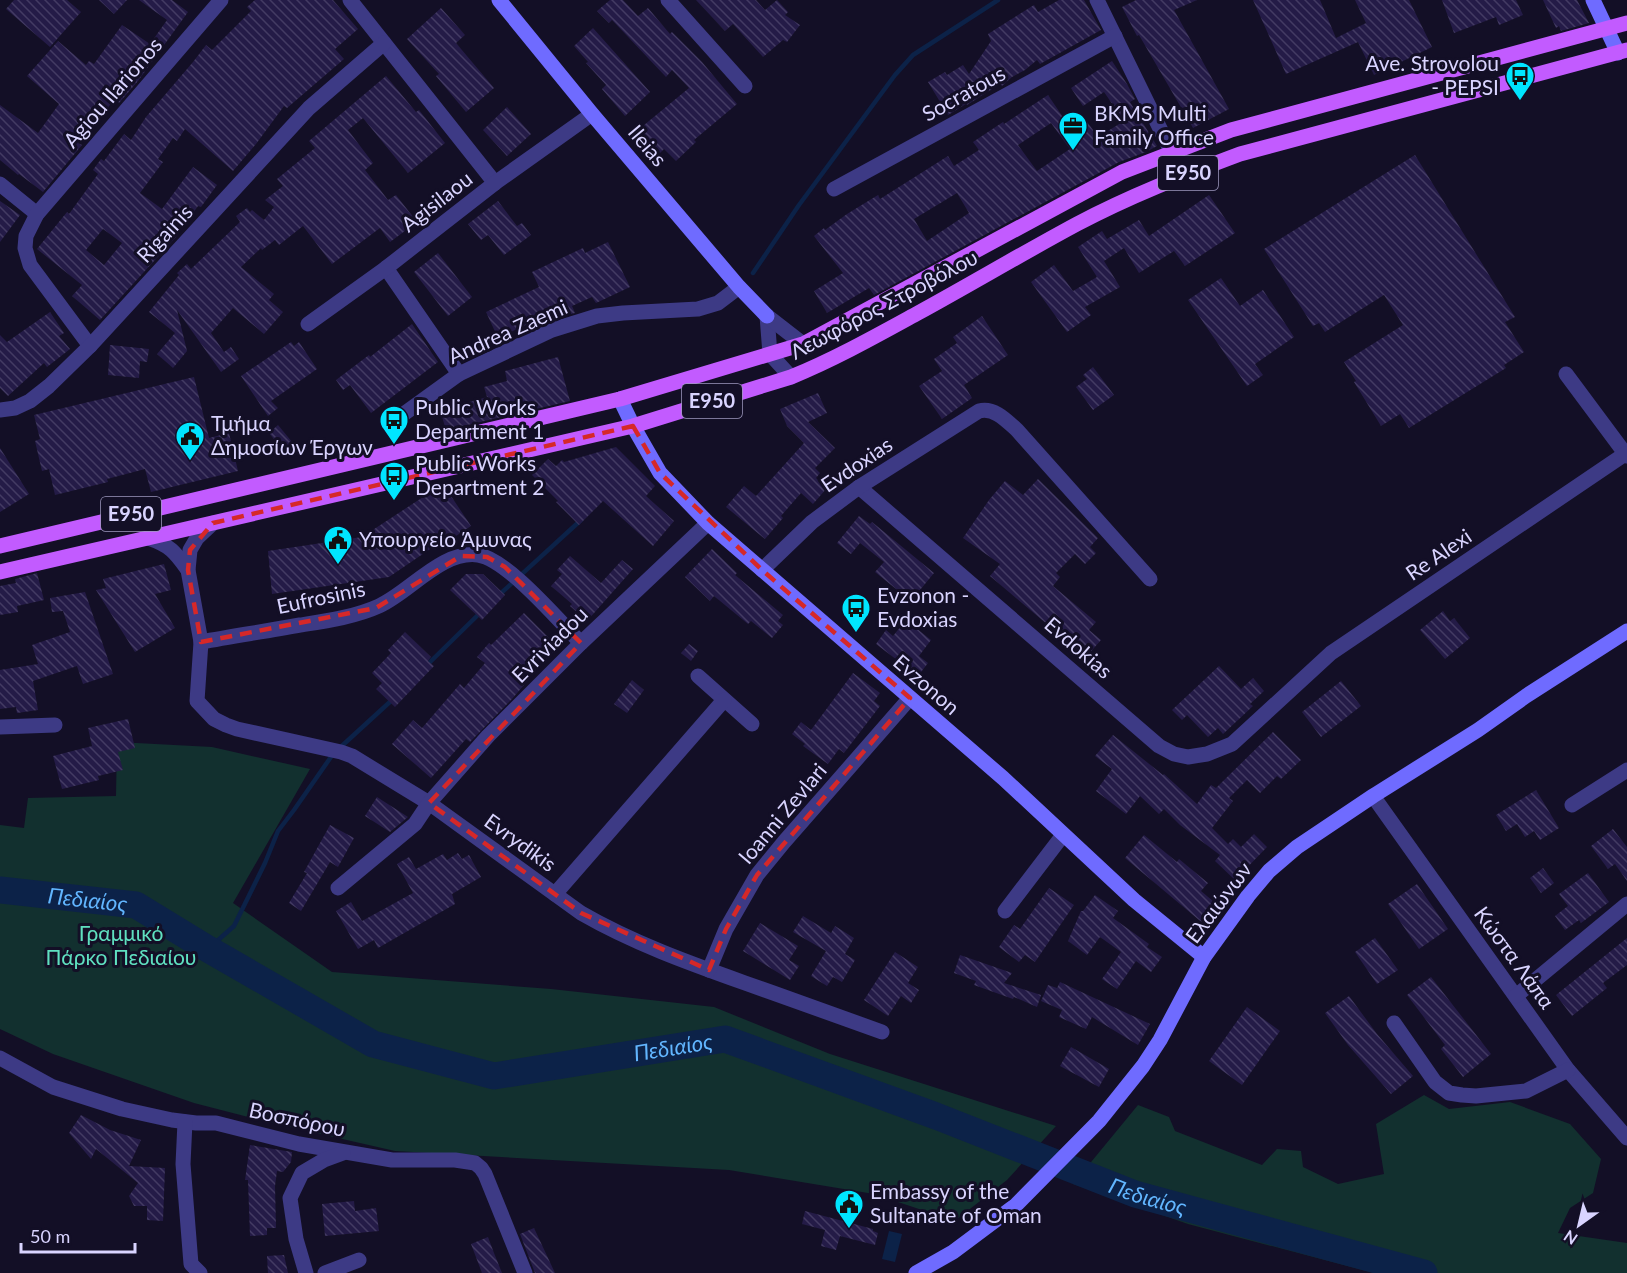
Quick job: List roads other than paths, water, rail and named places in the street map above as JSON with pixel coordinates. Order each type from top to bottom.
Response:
[{"type":"main road","name":"Λεωφόρος Στροβόλου","points":[[0,546],[620,399],[803,344],[1122,172],[1231,130],[1627,23]]},
{"type":"main road","name":"Λεωφόρος Στροβόλου","points":[[0,572],[633,426],[791,377],[815,368],[865,343],[1128,198],[1182,176],[1240,154],[1622,51]]},
{"type":"street","name":"Agiou Ilarionos","points":[[37,214],[221,0]]},
{"type":"street","points":[[350,0],[495,183]]},
{"type":"street","name":"Ileias","points":[[499,0],[739,287],[767,316],[803,344]]},
{"type":"street","points":[[668,0],[745,86]]},
{"type":"street","points":[[1097,0],[1172,153]]},
{"type":"street","points":[[1593,0],[1622,51]]},
{"type":"street","name":"Socratous","points":[[834,189],[1115,36]]},
{"type":"street","name":"Rigainis","points":[[0,410],[15,408],[44,392],[90,346],[309,108],[384,43]]},
{"type":"street","name":"Agisilaou","points":[[308,324],[386,268],[495,183],[592,114]]},
{"type":"street","points":[[0,184],[37,214],[26,237],[25,248],[30,265],[90,346]]},
{"type":"street","points":[[386,268],[459,375]]},
{"type":"street","name":"Andrea Zaemi","points":[[405,413],[459,375],[552,330],[606,315],[698,309],[718,303],[739,287]]},
{"type":"street","points":[[767,316],[770,354],[791,377]]},
{"type":"street","points":[[1566,374],[1626,455]]},
{"type":"street","name":"Evzonon","points":[[620,399],[660,473],[708,523],[1004,778],[1134,900],[1204,957]]},
{"type":"street","name":"Evdoxias","points":[[762,570],[812,522],[859,487],[985,409],[993,411],[1017,430],[1150,579]]},
{"type":"street","name":"Re Alexi","points":[[1282,698],[1331,653],[1626,455]]},
{"type":"street","name":"Evdokias","points":[[859,487],[1159,746],[1174,754],[1188,757],[1207,754],[1232,744],[1282,698]]},
{"type":"street","name":"Evriviadou","points":[[338,888],[416,824],[429,803],[488,736],[581,643],[708,523]]},
{"type":"street","points":[[188,570],[190,550],[196,538],[213,524]]},
{"type":"street","points":[[148,538],[163,543],[175,552],[188,570]]},
{"type":"street","name":"Eufrosinis","points":[[201,642],[339,619],[376,608],[389,602],[453,558],[471,555],[488,557],[505,567],[581,643]]},
{"type":"street","name":"Evrydikis","points":[[188,570],[201,642],[197,701],[214,719],[237,729],[333,750],[363,762],[429,803],[581,913],[604,926],[630,939],[709,970],[882,1032]]},
{"type":"street","name":"Ελαιώνων","points":[[916,1273],[953,1252],[1016,1205],[1099,1121],[1160,1040],[1204,957],[1269,871],[1297,847],[1373,796],[1478,730],[1627,631]]},
{"type":"street","points":[[698,676],[752,724]]},
{"type":"street","name":"Ioanni Zevlari","points":[[709,970],[726,929],[757,875],[909,698]]},
{"type":"street","points":[[555,894],[724,700]]},
{"type":"street","points":[[0,727],[55,725]]},
{"type":"street","points":[[1572,805],[1627,770]]},
{"type":"street","name":"Κώστα Λάπα","points":[[1373,796],[1568,1070],[1627,1138]]},
{"type":"street","points":[[1005,911],[1064,835]]},
{"type":"street","points":[[1516,996],[1627,904]]},
{"type":"street","points":[[1394,1023],[1435,1082],[1449,1093],[1476,1096],[1526,1091],[1568,1070]]},
{"type":"street","name":"Βοσπόρου","points":[[0,1058],[53,1087],[122,1109],[185,1122],[216,1123],[299,1144],[392,1160],[455,1160],[475,1163],[486,1174],[525,1273]]},
{"type":"street","points":[[185,1122],[183,1164],[191,1264],[200,1273]]},
{"type":"street","points":[[306,1273],[296,1239],[291,1198],[302,1173],[324,1160],[346,1152]]},
{"type":"street","points":[[325,1273],[359,1260]]},
{"type":"water","points":[[889,1231],[902,1234],[895,1262],[882,1259]]},
{"type":"waterway","points":[[753,273],[799,205],[895,75],[913,55],[998,0]]},
{"type":"waterway","points":[[499,595],[581,520]]},
{"type":"waterway","points":[[426,666],[482,611]]},
{"type":"waterway","points":[[208,949],[234,926],[278,831],[333,754],[392,700]]},
{"type":"waterway","name":"Πεδιαίος","points":[[0,890],[136,905],[373,1044],[494,1076],[725,1039],[936,1116],[1135,1194],[1424,1273]]},
{"type":"place","name":"Ave. Strovolou - PEPSI","points":[[1520,102]]},
{"type":"place","name":"BKMS Multi Family Office","points":[[1073,152]]},
{"type":"place","name":"Public Works Department 1","points":[[394,446]]},
{"type":"place","name":"Τμήμα Δημοσίων Έργων","points":[[190,462]]},
{"type":"place","name":"Public Works Department 2","points":[[394,502]]},
{"type":"place","name":"Υπουργείο Άμυνας","points":[[338,566]]},
{"type":"place","name":"Evzonon - Evdoxias","points":[[856,634]]},
{"type":"place","name":"Embassy of the Sultanate of Oman","points":[[849,1230]]},
{"type":"park label","name":"Γραμμικό Πάρκο Πεδιαίου","points":[[121,946]]}]
